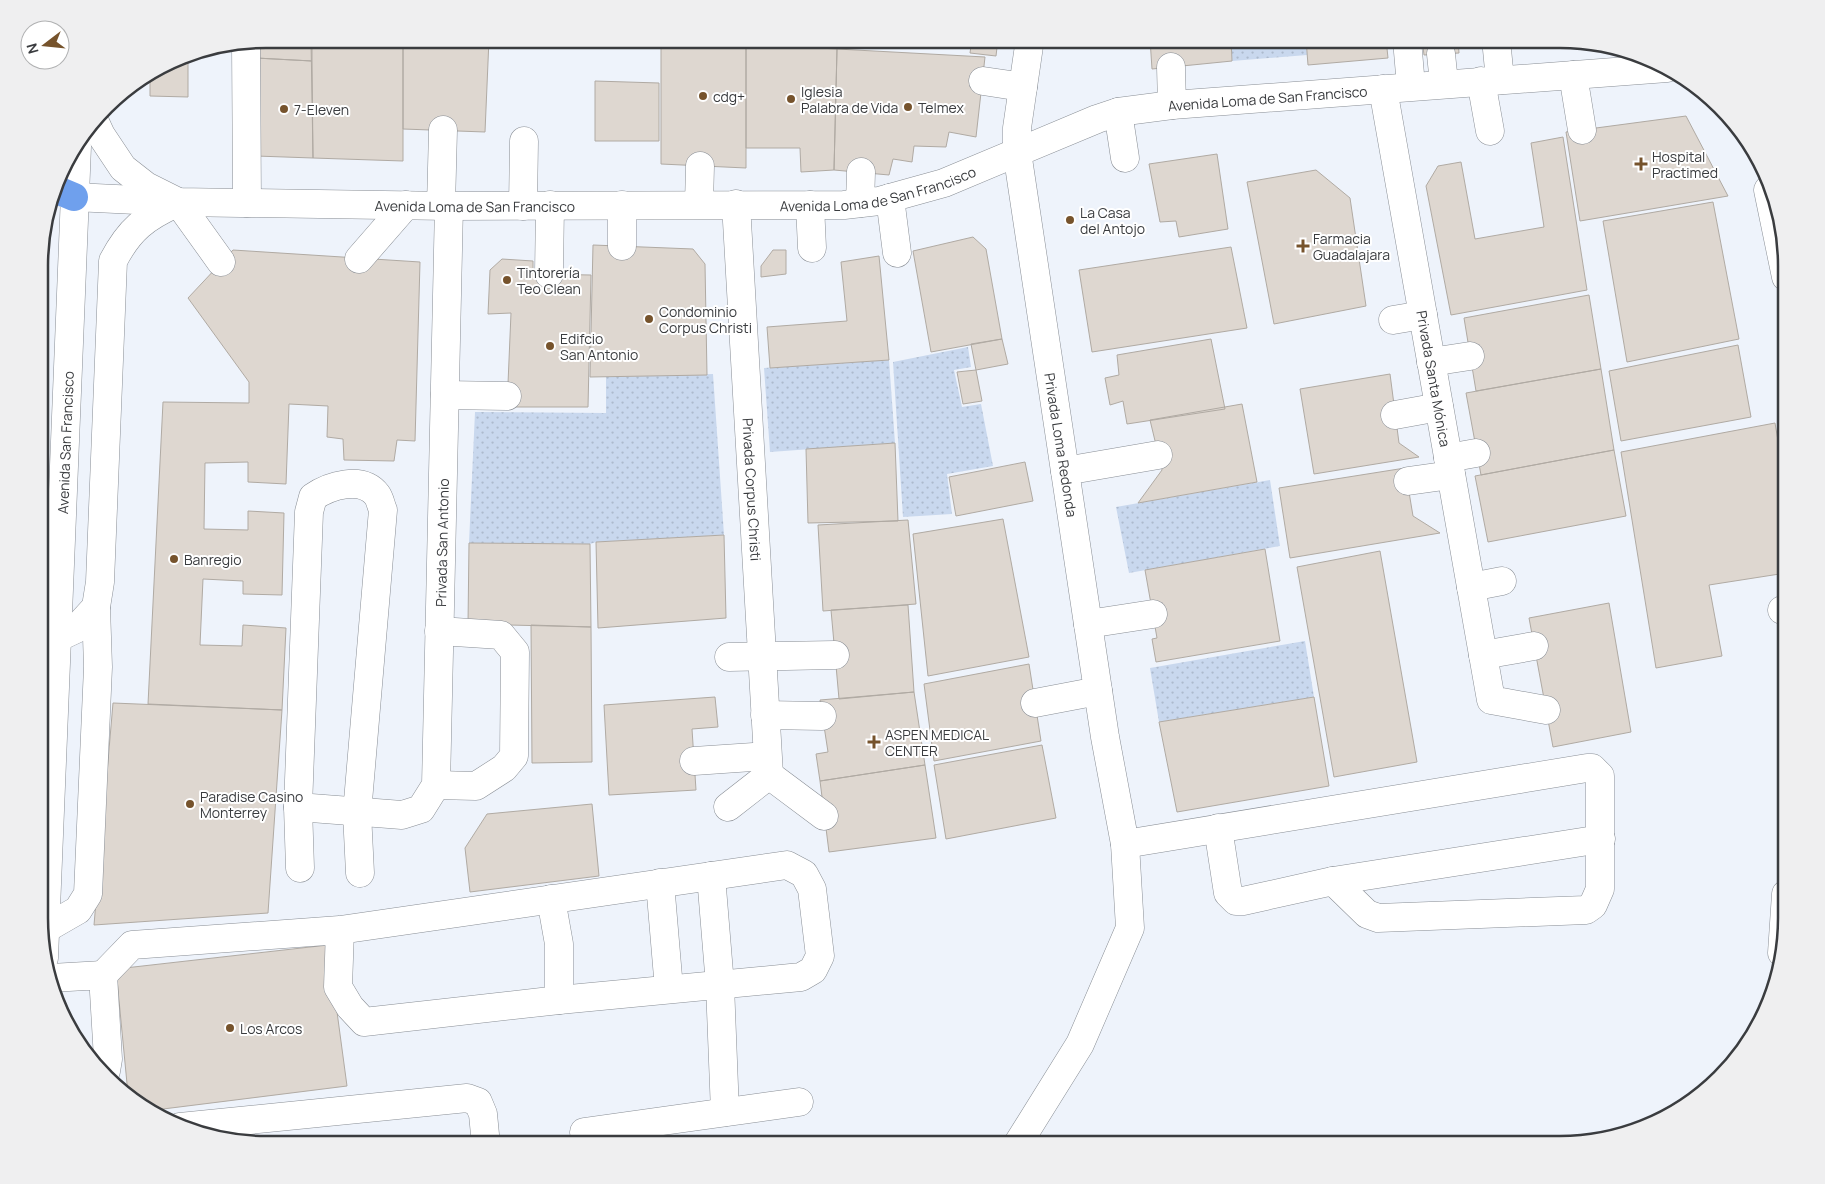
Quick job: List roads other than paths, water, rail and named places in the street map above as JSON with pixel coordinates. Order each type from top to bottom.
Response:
[{"type":"street","points":[[246,48],[248,204]]},
{"type":"street","name":"Privada Loma Redonda","points":[[1023,1136],[1080,1044],[1130,928],[1125,844],[1105,737],[1017,152],[1017,128],[1029,48]]},
{"type":"street","points":[[1408,48],[1411,86]]},
{"type":"street","points":[[1490,131],[1490,80],[1495,48]]},
{"type":"street","points":[[1441,54],[1444,84]]},
{"type":"street","points":[[1171,67],[1172,105]]},
{"type":"street","name":"Avenida Loma de San Francisco","points":[[64,193],[178,202],[248,204],[523,206],[810,205],[860,203],[890,198],[944,183],[1118,112],[1172,105],[1651,68]]},
{"type":"street","points":[[1573,74],[1582,130]]},
{"type":"street","points":[[982,81],[1023,88]]},
{"type":"street","name":"Privada Santa Mónica","points":[[1382,89],[1491,700],[1546,710]]},
{"type":"street","points":[[1118,112],[1125,158]]},
{"type":"street","points":[[98,127],[123,168],[146,186],[178,202],[221,262]]},
{"type":"street","name":"Privada San Antonio","points":[[436,785],[445,395],[443,130]]},
{"type":"street","points":[[523,206],[524,141]]},
{"type":"street","points":[[699,204],[700,166]]},
{"type":"street","name":"Avenida San Francisco","points":[[48,876],[57,638],[64,193],[71,167]]},
{"type":"street","points":[[860,203],[861,172]]},
{"type":"street","points":[[890,198],[897,253]]},
{"type":"street","points":[[48,928],[78,910],[88,894],[98,667],[96,607],[101,562],[114,261],[123,241],[140,223],[156,212],[178,202]]},
{"type":"street","name":"Privada Corpus Christi","points":[[736,204],[768,766]]},
{"type":"street","points":[[359,259],[406,205]]},
{"type":"street","points":[[550,205],[550,274]]},
{"type":"street","points":[[622,205],[622,246]]},
{"type":"street","points":[[810,205],[812,248]]},
{"type":"street","points":[[1393,320],[1422,315]]},
{"type":"street","points":[[1431,362],[1470,356]]},
{"type":"street","points":[[445,395],[507,396]]},
{"type":"street","points":[[1396,415],[1439,407]]},
{"type":"street","points":[[1408,482],[1450,466],[1476,453]]},
{"type":"street","points":[[1065,471],[1158,455]]},
{"type":"street","points":[[300,868],[298,807],[310,512],[313,497],[343,484],[366,486],[377,495],[383,510],[357,813],[360,873]]},
{"type":"street","points":[[1471,587],[1502,581]]},
{"type":"street","points":[[57,638],[76,629],[96,607]]},
{"type":"street","points":[[1088,624],[1152,614]]},
{"type":"street","points":[[298,807],[402,815],[421,809],[436,785],[476,786],[504,768],[514,756],[515,652],[501,635],[439,631]]},
{"type":"street","points":[[1484,662],[1534,646]]},
{"type":"street","points":[[729,657],[835,655]]},
{"type":"street","points":[[1035,703],[1098,691]]},
{"type":"street","points":[[765,715],[815,721]]},
{"type":"street","points":[[695,769],[728,759],[768,766],[824,816]]},
{"type":"street","points":[[728,807],[768,766]]},
{"type":"street","points":[[1125,844],[1587,768],[1596,772],[1602,783],[1598,898],[1594,905],[1577,912],[1378,918],[1367,914],[1333,881]]},
{"type":"street","points":[[1218,828],[1228,893],[1236,901],[1333,881],[1601,839]]},
{"type":"street","points":[[56,978],[103,974],[132,945],[340,930],[787,865],[804,874],[812,889],[820,956],[813,970],[801,976],[364,1022],[350,1007],[338,987],[340,930]]},
{"type":"street","points":[[711,876],[720,985],[725,1112]]},
{"type":"street","points":[[660,883],[669,989]]},
{"type":"street","points":[[551,898],[559,944],[559,1000]]},
{"type":"street","points":[[103,974],[108,1059],[107,1068]]},
{"type":"street","points":[[196,1125],[467,1098],[478,1102],[483,1114],[485,1136]]},
{"type":"street","points":[[584,1132],[799,1102]]},
{"type":"place","name":"cdg+","points":[[703,96]]},
{"type":"place","name":"Iglesia Palabra de Vida","points":[[791,99]]},
{"type":"place","name":"Telmex","points":[[908,107]]},
{"type":"place","name":"7-Eleven","points":[[284,109]]},
{"type":"place","name":"Hospital Practimed","points":[[1641,164]]},
{"type":"place","name":"La Casa del Antojo","points":[[1070,220]]},
{"type":"place","name":"Farmacia Guadalajara","points":[[1303,246]]},
{"type":"place","name":"Tintorería Teo Clean","points":[[507,280]]},
{"type":"place","name":"Condominio Corpus Christi","points":[[649,319]]},
{"type":"place","name":"Edifcio San Antonio","points":[[550,346]]},
{"type":"place","name":"Banregio","points":[[174,559]]},
{"type":"place","name":"ASPEN MEDICAL CENTER","points":[[874,742]]},
{"type":"place","name":"Paradise Casino Monterrey","points":[[190,804]]},
{"type":"place","name":"Los Arcos","points":[[230,1028]]}]
